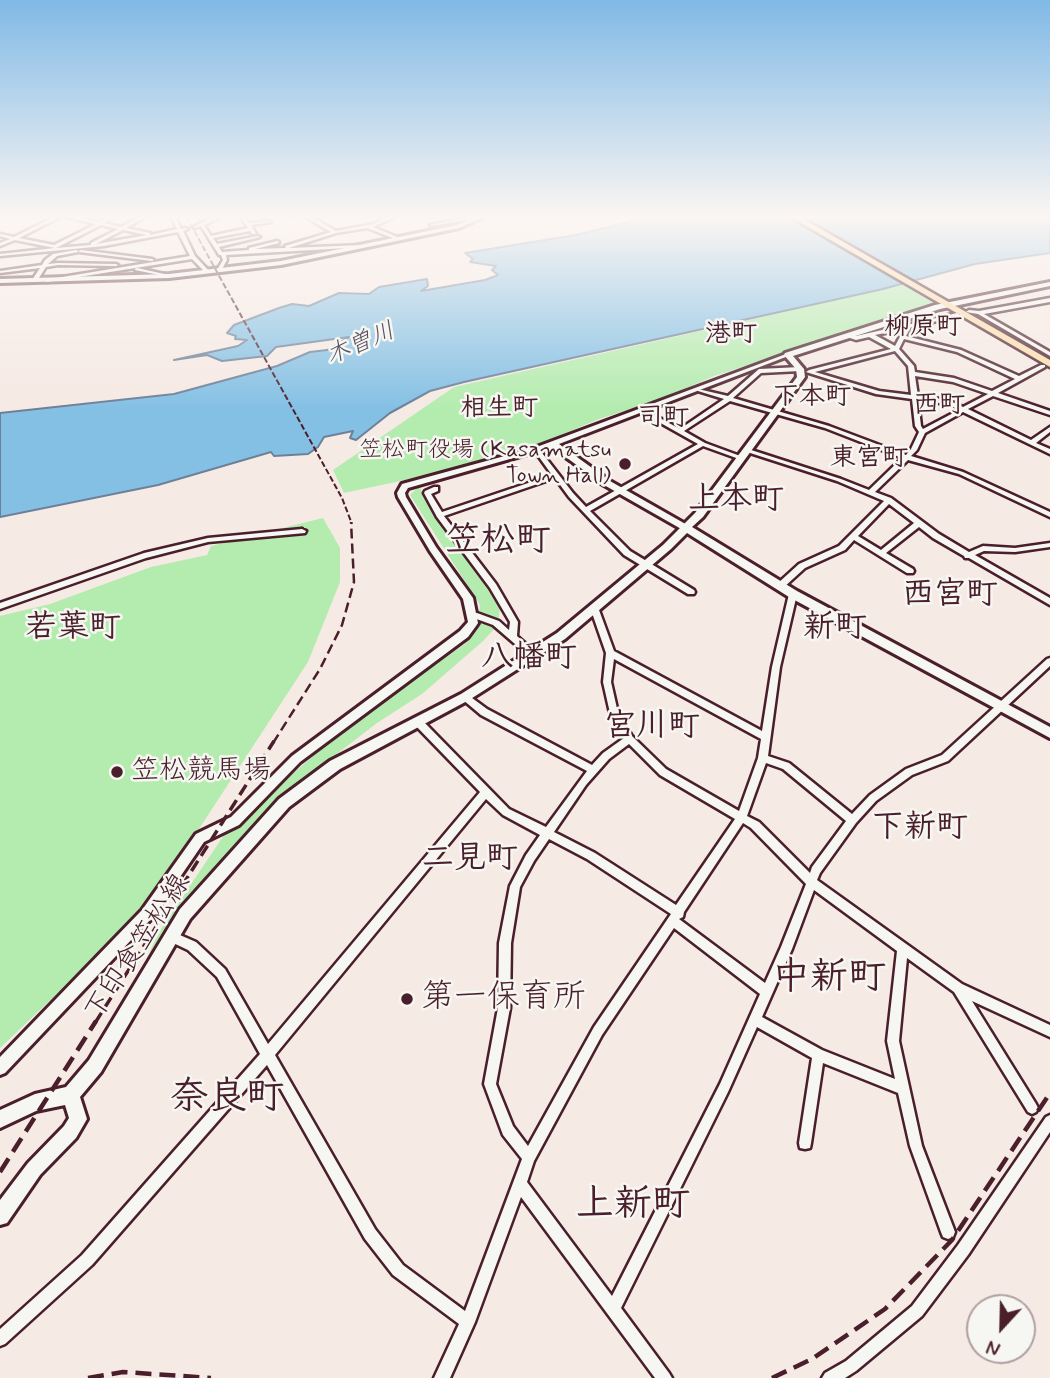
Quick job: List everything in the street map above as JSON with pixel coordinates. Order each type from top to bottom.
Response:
[{"type":"main road","points":[[906,280],[1047,365]]},
{"type":"main road","points":[[804,371],[788,355],[948,304],[1050,285]]},
{"type":"main road","name":"下印食笠松線","points":[[71,1095],[95,1066],[185,914],[284,803],[335,765],[465,697],[595,610],[686,528],[804,371]]},
{"type":"main road","points":[[686,528],[793,594],[1050,733]]},
{"type":"main road","points":[[0,1119],[35,1103],[71,1095],[78,1119],[67,1136],[34,1169],[0,1216]]},
{"type":"street","points":[[0,281],[24,280]]},
{"type":"street","points":[[969,312],[979,313],[1050,300]]},
{"type":"street","points":[[979,313],[1050,355]]},
{"type":"street","points":[[679,432],[728,400],[760,371],[804,371],[896,349],[909,326],[957,315]]},
{"type":"street","points":[[849,336],[870,335],[895,329],[959,351],[1018,377]]},
{"type":"street","points":[[870,335],[896,349],[914,374],[918,426],[922,432]]},
{"type":"street","points":[[0,1068],[146,914],[200,838],[236,821],[280,772],[353,714],[464,634],[473,623],[474,615],[468,598],[433,549],[401,493],[405,486],[537,450],[788,355]]},
{"type":"street","points":[[871,492],[914,450],[922,432],[1018,377],[1047,365]]},
{"type":"street","points":[[804,371],[855,387],[948,402],[1050,453]]},
{"type":"street","points":[[914,374],[954,380],[1050,413]]},
{"type":"street","points":[[700,390],[827,427],[906,457],[961,473],[1050,514]]},
{"type":"street","points":[[642,411],[704,444],[871,492],[889,500],[968,556],[1050,602]]},
{"type":"street","points":[[1031,443],[1050,429]]},
{"type":"street","points":[[553,444],[621,492],[686,528]]},
{"type":"street","points":[[586,510],[704,444]]},
{"type":"street","points":[[537,450],[555,476],[627,553],[691,593]]},
{"type":"street","points":[[440,515],[555,476]]},
{"type":"street","points":[[436,489],[427,493],[440,515],[493,586],[514,622],[513,636]]},
{"type":"street","points":[[780,586],[802,566],[842,548],[855,538],[889,500]]},
{"type":"street","points":[[881,553],[919,523]]},
{"type":"street","points":[[0,606],[144,556],[208,540],[302,531]]},
{"type":"street","points":[[855,538],[910,571]]},
{"type":"street","points":[[968,556],[983,548],[1015,550],[1050,545]]},
{"type":"street","points":[[442,1378],[468,1322],[529,1158],[598,1031],[743,817],[763,758],[793,594]]},
{"type":"street","points":[[595,610],[610,653],[608,694],[614,713],[629,739],[663,772],[686,788],[743,817],[811,882],[958,988],[1050,1031]]},
{"type":"street","points":[[474,615],[496,623],[532,654]]},
{"type":"street","points":[[610,653],[765,737]]},
{"type":"street","points":[[612,1309],[724,1088],[767,992],[811,882],[852,820],[873,798],[909,772],[945,758],[1050,661]]},
{"type":"street","points":[[465,697],[485,712],[593,770]]},
{"type":"street","points":[[418,722],[506,812],[590,856],[676,917],[767,992]]},
{"type":"street","points":[[529,1158],[508,1130],[490,1084],[490,1069],[504,1008],[505,943],[515,886],[547,834],[593,770],[629,739]]},
{"type":"street","points":[[763,758],[786,766],[852,820]]},
{"type":"street","points":[[0,1339],[87,1260],[268,1054],[486,792]]},
{"type":"street","points":[[173,937],[192,946],[221,973],[370,1234],[398,1270],[468,1322]]},
{"type":"street","points":[[903,948],[892,1027],[916,1146],[948,1232]]},
{"type":"street","points":[[958,988],[1032,1108]]},
{"type":"street","points":[[754,1019],[818,1055],[904,1089]]},
{"type":"street","points":[[806,1143],[818,1055]]},
{"type":"street","points":[[830,1378],[851,1366],[917,1311],[963,1250],[1050,1121]]},
{"type":"street","points":[[519,1183],[664,1378]]},
{"type":"green space","points":[[903,285],[935,304],[714,376],[659,400],[599,419],[532,447],[466,467],[344,493],[333,470],[454,387]]},
{"type":"green space","points":[[419,486],[439,521],[500,606],[498,625],[422,694],[377,723],[281,797],[182,911],[137,983],[157,935],[226,832],[243,823],[266,797],[344,729],[465,644],[477,630],[480,605],[410,495]]},
{"type":"green space","name":"笠松競馬場","points":[[323,518],[340,548],[340,582],[308,662],[161,887],[82,970],[0,1048],[0,616],[50,604],[151,567],[207,555],[211,546]]},
{"type":"water","name":"木曽川","points":[[427,280],[428,286],[421,291],[483,280],[915,280],[430,391],[390,413],[356,440],[350,438],[353,431],[324,437],[318,447],[308,454],[274,456],[271,452],[158,485],[0,517],[0,413],[174,394],[277,366],[310,352],[327,350],[349,337],[276,347],[267,356],[222,361],[207,355],[174,360],[238,346],[247,340],[235,339],[236,336],[227,333],[234,325],[292,304],[309,306],[339,293],[369,294],[379,287]]},
{"type":"railway","points":[[222,280],[342,498],[352,524]]},
{"type":"railway","points":[[273,743],[320,669],[342,625],[354,582],[351,522]]},
{"type":"railway","points":[[95,1023],[274,741]]},
{"type":"railway","points":[[0,1172],[96,1021]]},
{"type":"railway","points":[[772,1378],[812,1359],[885,1309],[952,1240],[1050,1093]]},
{"type":"railway","points":[[88,1378],[123,1372],[211,1378]]},
{"type":"place","name":"笠松町役場 (Kasamatsu Town Hall)","points":[[625,464]]},
{"type":"place","name":"笠松競馬場","points":[[117,772]]},
{"type":"place","name":"第一保育所","points":[[407,999]]},
{"type":"district","name":"柳原町","points":[[923,329]]},
{"type":"district","name":"港町","points":[[731,336]]},
{"type":"district","name":"下本町","points":[[812,399]]},
{"type":"district","name":"西町","points":[[939,407]]},
{"type":"district","name":"相生町","points":[[499,410]]},
{"type":"district","name":"司町","points":[[663,420]]},
{"type":"district","name":"東宮町","points":[[869,460]]},
{"type":"district","name":"上本町","points":[[736,501]]},
{"type":"district","name":"笠松町","points":[[498,543]]},
{"type":"district","name":"西宮町","points":[[950,596]]},
{"type":"district","name":"若葉町","points":[[73,629]]},
{"type":"district","name":"新町","points":[[835,629]]},
{"type":"district","name":"八幡町","points":[[529,659]]},
{"type":"district","name":"宮川町","points":[[652,728]]},
{"type":"district","name":"下新町","points":[[920,829]]},
{"type":"district","name":"二見町","points":[[470,860]]},
{"type":"district","name":"中新町","points":[[829,980]]},
{"type":"district","name":"奈良町","points":[[227,1100]]},
{"type":"district","name":"上新町","points":[[633,1207]]}]
